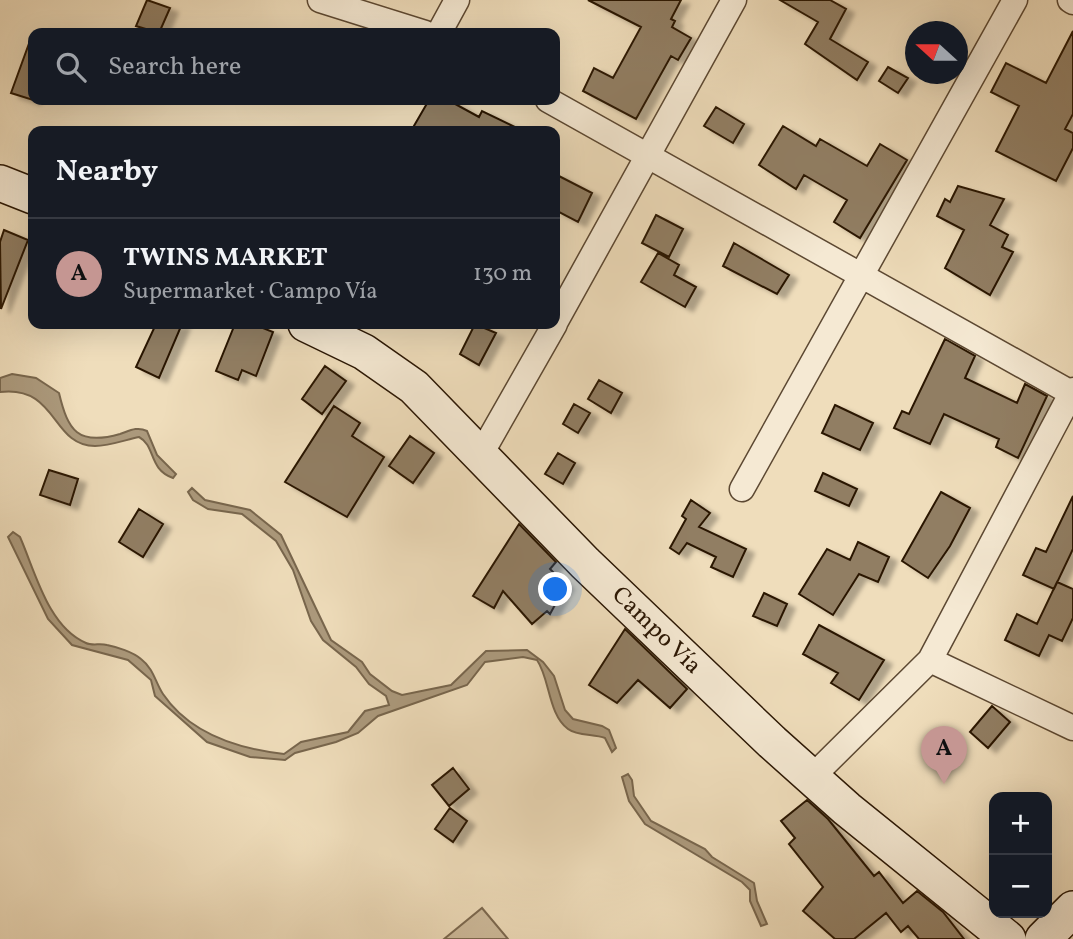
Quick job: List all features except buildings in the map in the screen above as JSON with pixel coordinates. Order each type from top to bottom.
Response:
[{"type":"street","points":[[320,0],[409,28]]},
{"type":"street","points":[[442,28],[457,0]]},
{"type":"street","points":[[560,315],[734,0]]},
{"type":"street","points":[[742,489],[1015,0]]},
{"type":"street","points":[[557,105],[1072,392],[930,660],[812,778]]},
{"type":"street","points":[[0,183],[28,194]]},
{"type":"street","name":"Campo Vía","points":[[316,329],[364,352],[403,378],[435,405],[585,563],[812,778],[1008,939]]},
{"type":"street","points":[[481,454],[552,329]]},
{"type":"street","points":[[930,660],[1073,728]]},
{"type":"street","points":[[1043,939],[1073,909]]},
{"type":"shaded area","points":[[12,374],[36,378],[59,393],[71,426],[85,436],[106,437],[136,429],[147,431],[157,455],[176,474],[173,478],[160,469],[148,446],[139,437],[95,446],[70,437],[33,397],[19,392],[0,392],[0,378]]},
{"type":"shaded area","points":[[192,488],[205,500],[250,510],[281,535],[331,640],[362,662],[370,674],[392,691],[402,695],[451,685],[486,651],[527,650],[543,662],[554,676],[565,710],[573,719],[609,730],[616,748],[612,752],[605,738],[576,733],[561,723],[537,660],[523,657],[485,662],[467,685],[378,716],[358,733],[295,753],[285,760],[250,757],[207,742],[155,696],[151,680],[128,660],[72,645],[48,619],[8,537],[13,532],[20,537],[44,597],[52,611],[73,635],[88,644],[104,644],[138,656],[149,667],[163,694],[174,708],[187,720],[217,737],[250,748],[284,754],[301,742],[348,732],[365,711],[389,705],[386,696],[369,684],[356,667],[323,640],[311,621],[293,570],[276,541],[242,514],[208,509],[193,500],[188,492]]},
{"type":"shaded area","points":[[628,774],[632,780],[634,796],[651,821],[705,849],[712,857],[754,883],[757,901],[767,924],[761,926],[750,901],[750,890],[742,882],[645,824],[629,801],[622,777]]},
{"type":"shaded area","points":[[482,908],[508,939],[444,939]]},
{"type":"place","name":"TWINS MARKET","points":[[944,784]]}]
